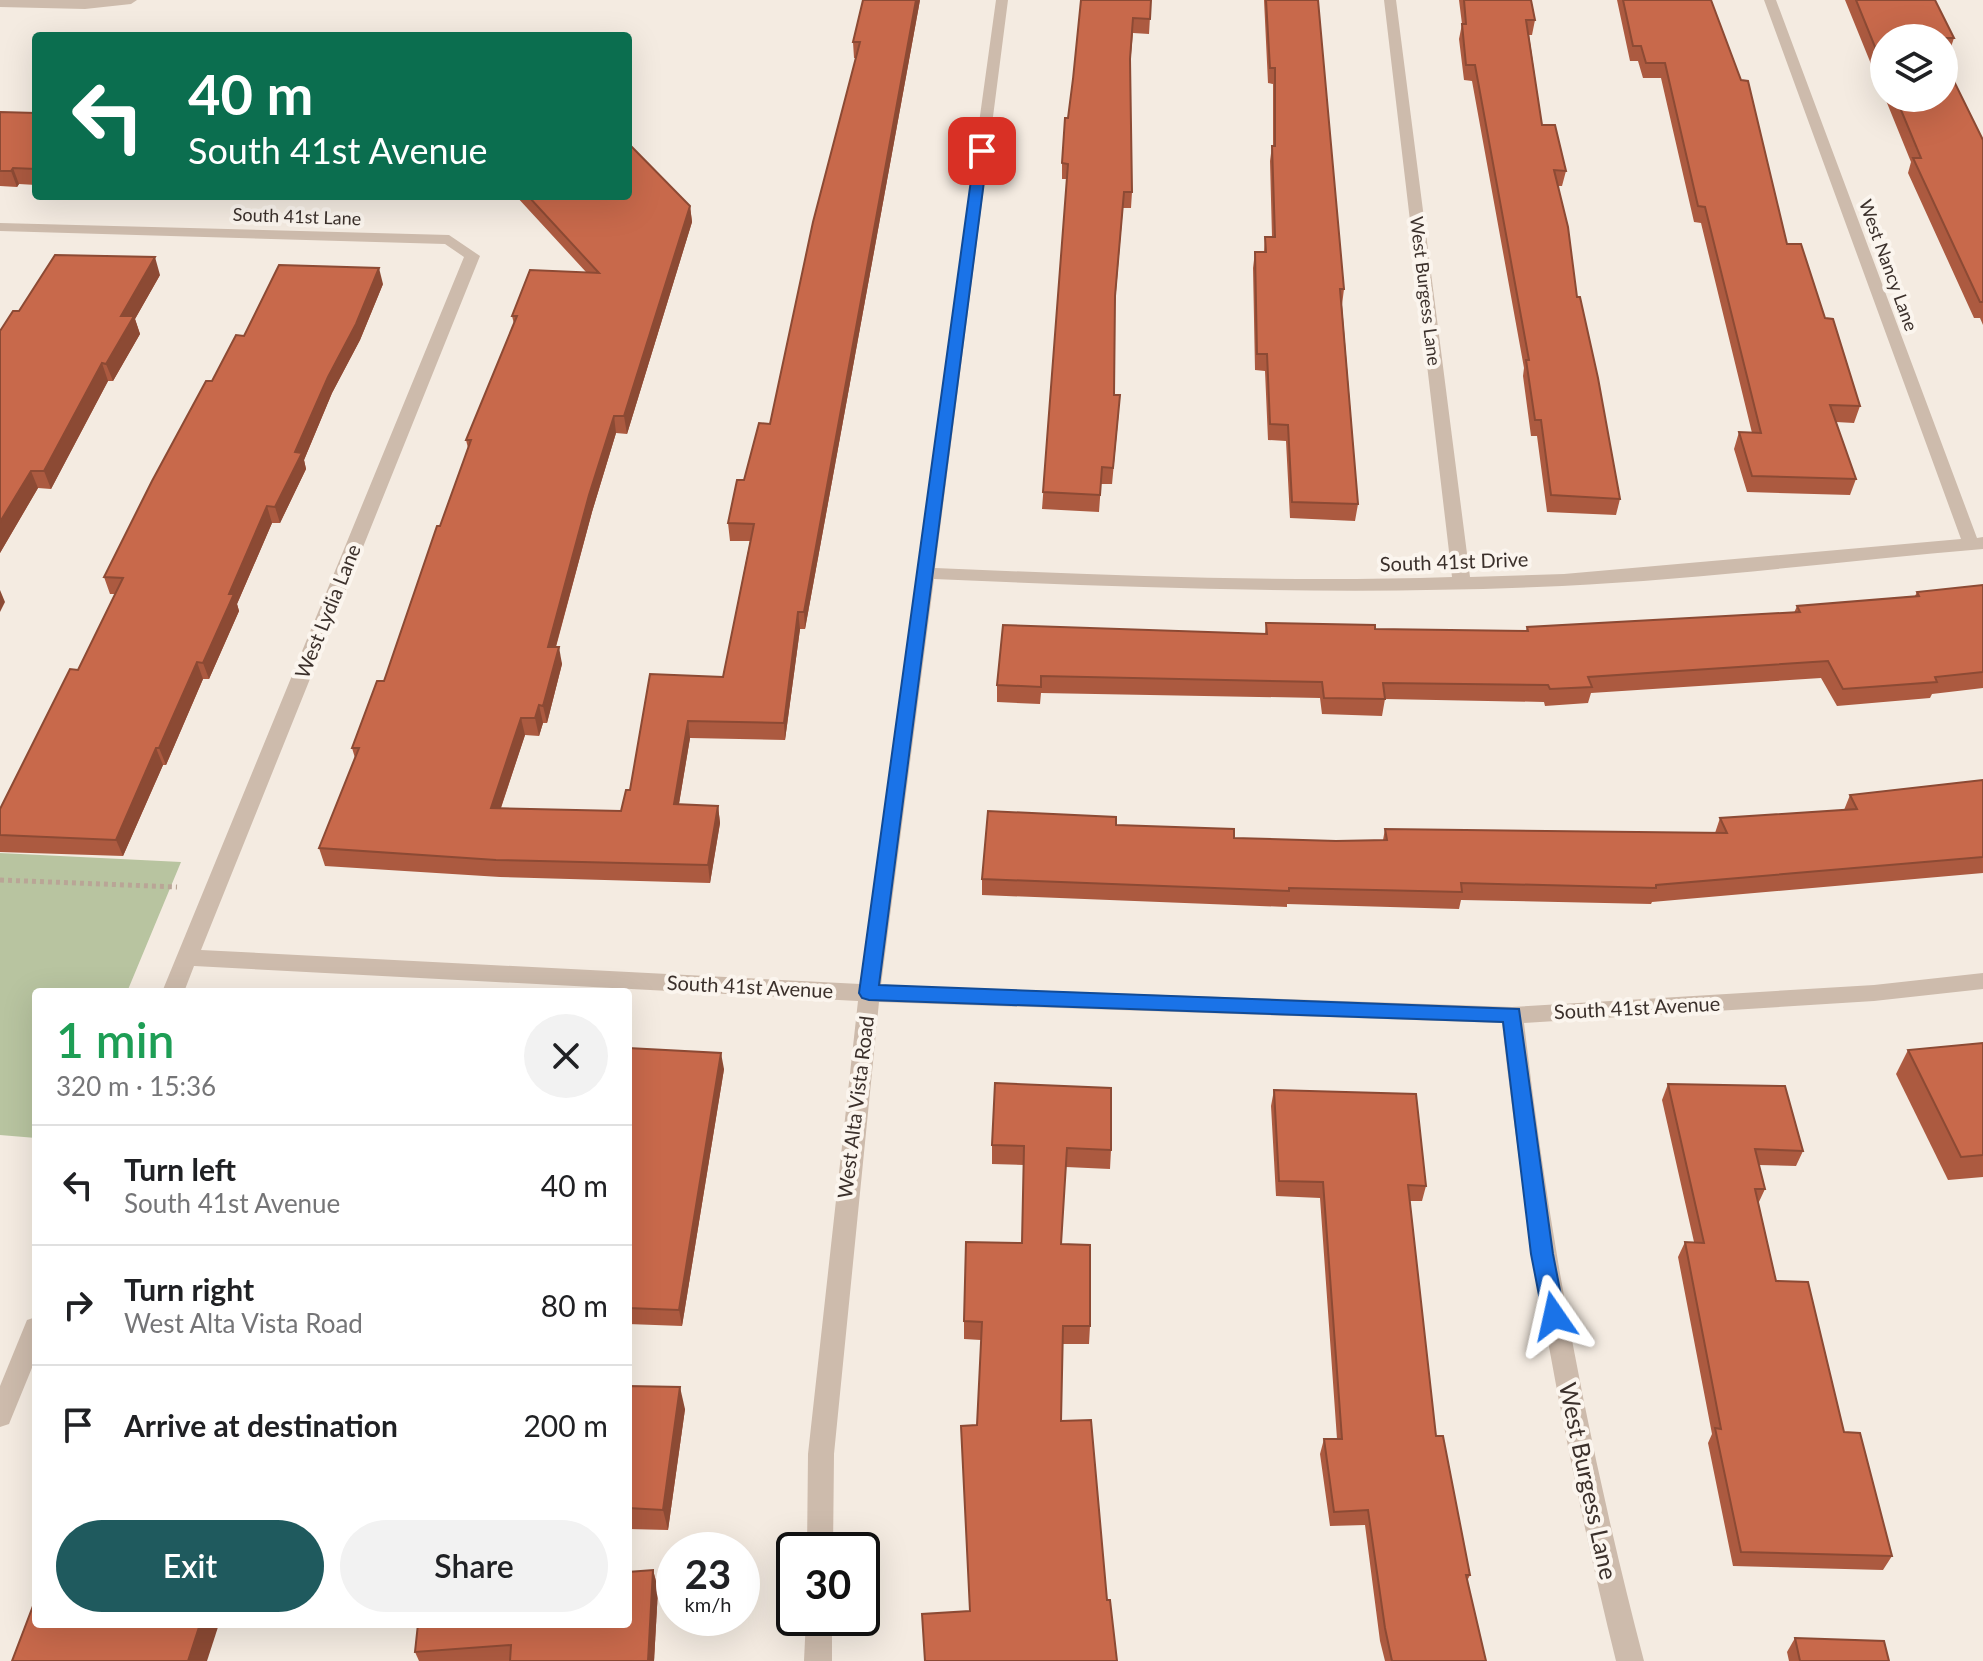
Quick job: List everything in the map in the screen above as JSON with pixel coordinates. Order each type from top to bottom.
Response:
[{"type":"street","points":[[0,3],[95,5],[131,0]]},
{"type":"street","name":"West Alta Vista Road","points":[[820,1532],[821,1454],[835,1284],[869,993],[1002,0]]},
{"type":"street","name":"West Burgess Lane","points":[[1390,0],[1462,583]]},
{"type":"street","name":"West Nancy Lane","points":[[1770,0],[1977,544]]},
{"type":"street","points":[[0,246],[7,227]]},
{"type":"street","name":"South 41st Lane","points":[[7,227],[449,240]]},
{"type":"street","name":"West Lydia Lane","points":[[175,988],[472,256],[449,240]]},
{"type":"street","name":"South 41st Drive","points":[[926,573],[1183,584],[1363,586],[1564,580],[1977,544]]},
{"type":"street","name":"South 41st Avenue","points":[[187,957],[869,993],[1512,1015],[1874,993],[1983,981]]},
{"type":"street","name":"West Burgess Lane","points":[[1512,1015],[1542,1254],[1584,1471],[1630,1661]]},
{"type":"street","points":[[0,1416],[32,1338]]},
{"type":"street","points":[[818,1661],[819,1636]]},
{"type":"path","points":[[0,880],[214,889]]},
{"type":"green space","points":[[0,853],[181,862],[129,988],[32,988],[32,1138],[0,1135]]},
{"type":"building","points":[[863,0],[916,0],[804,612],[798,612],[784,723],[688,721],[674,804],[718,806],[708,865],[496,860],[319,848],[359,748],[352,748],[377,681],[384,681],[437,526],[440,526],[471,440],[466,440],[517,316],[512,316],[530,270],[599,273],[532,200],[632,200],[632,147],[690,206],[624,416],[614,416],[589,495],[548,647],[559,647],[543,706],[539,705],[535,718],[521,718],[491,808],[621,811],[626,790],[630,790],[650,674],[723,677],[754,524],[728,523],[737,480],[744,480],[759,423],[770,424],[813,222],[860,42],[853,42]]},
{"type":"building","points":[[1081,0],[1151,0],[1150,19],[1133,18],[1130,59],[1132,192],[1124,192],[1115,296],[1114,395],[1120,395],[1113,468],[1102,467],[1100,495],[1043,492],[1068,164],[1062,163],[1065,118],[1068,118]]},
{"type":"building","points":[[1266,0],[1318,0],[1344,289],[1340,289],[1358,504],[1292,502],[1288,425],[1270,424],[1267,354],[1257,354],[1255,252],[1266,252],[1265,237],[1275,237],[1272,146],[1275,146],[1275,68],[1270,68]]},
{"type":"building","points":[[1464,0],[1531,0],[1535,20],[1526,20],[1542,125],[1555,125],[1566,171],[1554,170],[1568,227],[1577,297],[1580,297],[1598,378],[1620,499],[1551,495],[1541,420],[1535,420],[1526,360],[1529,360],[1475,65],[1466,65],[1462,24],[1466,24]]},
{"type":"building","points":[[1623,0],[1711,0],[1741,80],[1748,81],[1787,244],[1801,244],[1825,318],[1833,319],[1860,406],[1830,405],[1856,479],[1752,476],[1739,432],[1761,433],[1705,207],[1698,206],[1665,63],[1646,63],[1641,46],[1633,46]]},
{"type":"building","points":[[1856,0],[1935,0],[1947,24],[1870,24],[1870,34]]},
{"type":"building","points":[[1958,89],[1983,140],[1983,302],[1980,302],[1913,158],[1921,158],[1902,112],[1958,112]]},
{"type":"building","points":[[0,112],[32,113],[32,169],[0,171]]},
{"type":"building","points":[[55,255],[155,257],[121,316],[134,316],[106,364],[102,363],[44,471],[31,471],[0,522],[0,331],[13,311],[19,311]]},
{"type":"building","points":[[279,265],[379,268],[295,452],[302,453],[275,507],[267,506],[229,594],[234,594],[203,663],[197,662],[116,840],[0,835],[0,809],[70,669],[78,670],[123,578],[104,577],[206,381],[212,381],[236,335],[244,336]]},
{"type":"building","points":[[1983,585],[1983,672],[1935,677],[1937,682],[1843,689],[1828,661],[1588,677],[1592,687],[1550,689],[1548,685],[1383,683],[1385,699],[1324,698],[1322,682],[1041,676],[1041,687],[997,685],[1003,625],[1267,634],[1266,623],[1375,625],[1375,629],[1528,631],[1527,627],[1800,612],[1797,606],[1919,596],[1917,592]]},
{"type":"building","points":[[1983,780],[1983,857],[1656,885],[1656,888],[1461,883],[1462,892],[1289,888],[1289,891],[982,879],[988,811],[1116,817],[1116,825],[1234,829],[1234,838],[1387,840],[1385,829],[1727,833],[1720,818],[1857,809],[1850,795]]},
{"type":"building","points":[[1983,1043],[1983,1155],[1961,1157],[1908,1050]]},
{"type":"building","points":[[632,1048],[721,1053],[679,1310],[632,1308]]},
{"type":"building","points":[[995,1083],[1111,1088],[1111,1150],[1067,1148],[1061,1244],[1090,1245],[1090,1326],[1063,1326],[1061,1421],[1091,1420],[1107,1600],[1110,1600],[1117,1661],[925,1661],[922,1614],[970,1611],[961,1426],[977,1425],[982,1322],[964,1321],[966,1242],[1022,1243],[1024,1146],[992,1145]]},
{"type":"building","points":[[1668,1084],[1785,1086],[1803,1151],[1755,1149],[1765,1189],[1755,1189],[1776,1281],[1808,1282],[1844,1432],[1860,1433],[1892,1556],[1741,1552],[1715,1428],[1721,1429],[1685,1242],[1704,1243]]},
{"type":"building","points":[[1274,1090],[1416,1094],[1426,1186],[1408,1185],[1436,1436],[1443,1436],[1470,1575],[1466,1575],[1486,1661],[1392,1661],[1368,1510],[1334,1512],[1324,1439],[1342,1439],[1323,1182],[1279,1181]]},
{"type":"building","points":[[632,1386],[680,1387],[663,1510],[632,1508]]},
{"type":"building","points":[[653,1570],[648,1661],[510,1661],[511,1645],[415,1652],[418,1628],[632,1628],[632,1572]]},
{"type":"building","points":[[32,1608],[32,1628],[199,1628],[188,1661],[12,1661]]},
{"type":"building","points":[[1795,1638],[1884,1641],[1889,1661],[1800,1661]]},
{"type":"route","points":[[982,151],[869,993],[1512,1015],[1542,1254],[1554,1316]]}]
